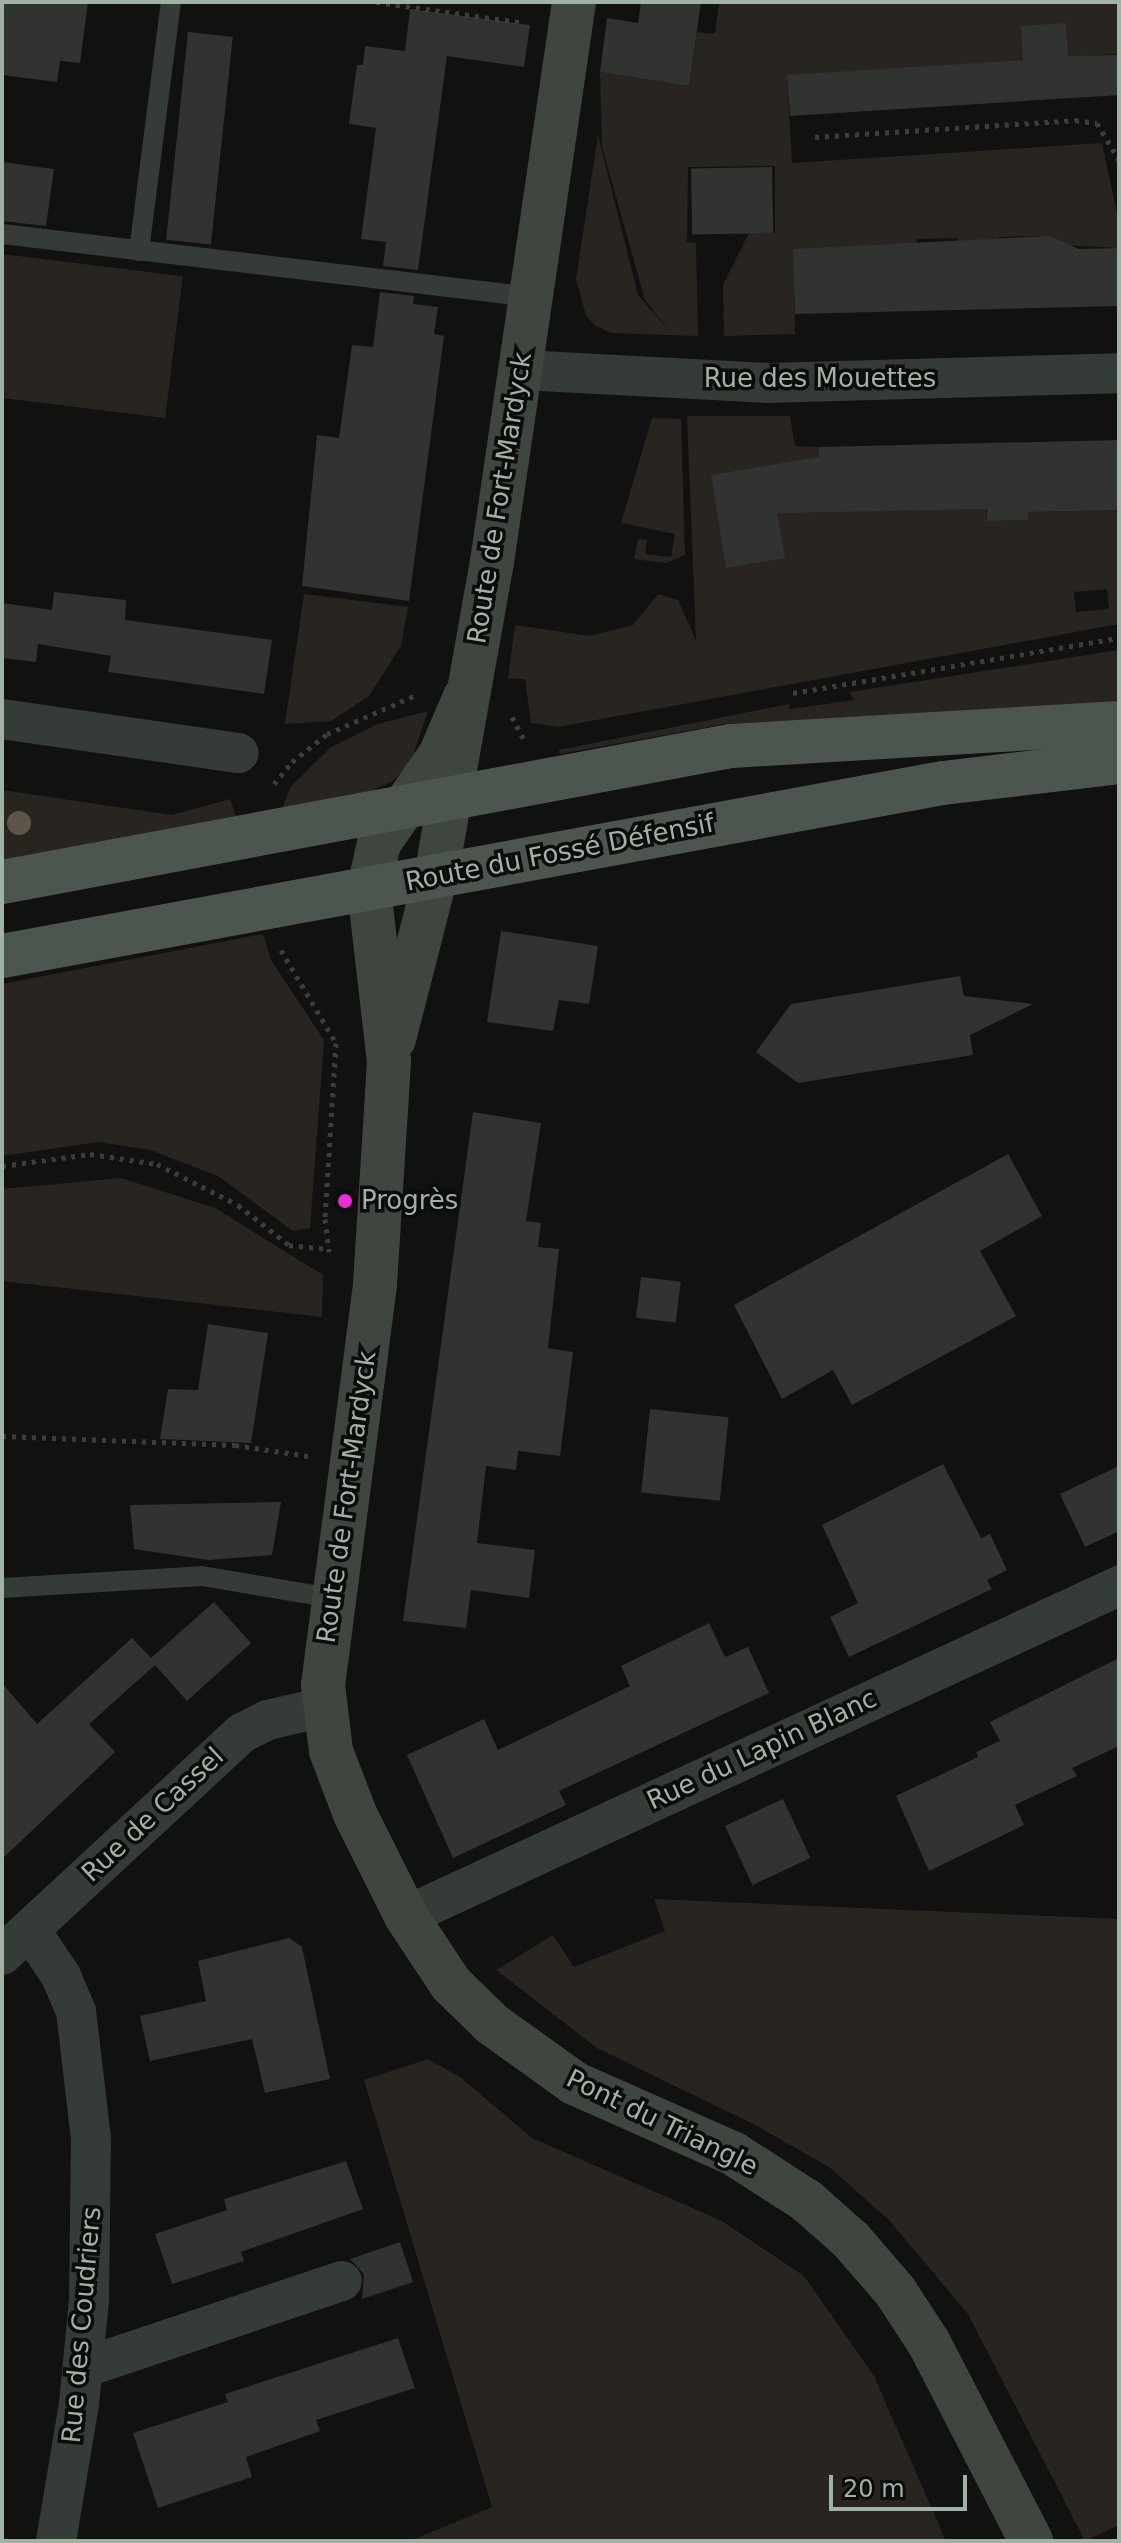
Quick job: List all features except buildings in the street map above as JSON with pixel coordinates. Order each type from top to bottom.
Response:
[{"type":"main road","points":[[2,882],[731,746],[1119,723]]},
{"type":"main road","name":"Route du Fossé Défensif","points":[[2,956],[943,783],[1119,762]]},
{"type":"street","name":"Route de Fort-Mardyck","points":[[406,1916],[342,1783],[323,1707],[332,1598],[375,1285],[389,1062],[369,889],[379,843],[440,755],[444,695],[522,370],[572,16]]},
{"type":"street","name":"Rue des Mouettes","points":[[522,370],[767,383],[1119,373]]},
{"type":"street","name":"Route de Fort-Mardyck","points":[[389,1062],[436,876],[450,797],[444,695]]},
{"type":"street","points":[[2,719],[239,753]]},
{"type":"street","name":"Rue du Lapin Blanc","points":[[406,1916],[1119,1586]]},
{"type":"street","name":"Rue de Cassel","points":[[16,1942],[242,1733],[268,1720],[323,1707]]},
{"type":"street","name":"Pont du Triangle","points":[[406,1916],[433,1963],[467,2002],[544,2064],[635,2113],[734,2154],[807,2201],[851,2240],[895,2291],[929,2343],[1031,2541]]},
{"type":"street","name":"Rue des Coudriers","points":[[16,1942],[69,1991],[81,2030],[93,2192],[83,2368],[56,2541]]},
{"type":"street","points":[[83,2368],[342,2281]]},
{"type":"lane","points":[[139,251],[171,2]]},
{"type":"lane","points":[[2,234],[533,297]]},
{"type":"lane","points":[[2,1588],[183,1575],[332,1598]]},
{"type":"path","points":[[376,2],[572,16]]},
{"type":"path","points":[[815,137],[1075,120],[1097,123],[1119,160]]},
{"type":"path","points":[[779,696],[1119,638]]},
{"type":"path","points":[[265,795],[292,762],[327,734],[444,695]]},
{"type":"path","points":[[510,704],[517,730],[532,743]]},
{"type":"path","points":[[280,948],[336,1043],[325,1219],[332,1266]]},
{"type":"path","points":[[2,1166],[90,1154],[157,1164],[238,1205],[289,1245],[328,1249]]},
{"type":"path","points":[[2,1436],[235,1445],[352,1463]]},
{"type":"shaded area","points":[[719,2],[1119,2],[1119,87],[1116,54],[787,76],[792,163],[1102,143],[1119,223],[1119,248],[1041,244],[1040,236],[999,237],[998,246],[958,252],[957,238],[917,239],[917,247],[794,256],[795,334],[724,336],[723,285],[749,233],[775,233],[775,166],[688,167],[687,242],[696,243],[698,336],[611,333],[596,326],[586,316],[576,279],[598,135],[638,295],[671,333],[645,300],[602,147],[600,72],[689,86],[697,32],[715,34]]},
{"type":"shaded area","points":[[2,254],[183,276],[165,418],[2,398]]},
{"type":"shaded area","points":[[687,416],[790,416],[795,446],[819,447],[821,505],[905,511],[986,502],[987,521],[1028,520],[1029,512],[1119,510],[1119,624],[558,727],[531,723],[525,679],[508,678],[515,625],[589,636],[633,625],[658,594],[678,600],[696,640]],"holes":[[[1107,589],[1109,609],[1076,612],[1074,592]]]},
{"type":"shaded area","points":[[652,418],[681,419],[685,555],[666,563],[634,559],[638,539],[647,540],[645,554],[671,557],[675,534],[621,523]]},
{"type":"shaded area","points":[[304,594],[408,607],[401,646],[369,696],[331,721],[285,724]]},
{"type":"shaded area","points":[[1119,650],[1119,703],[725,724],[560,754],[559,750],[789,704],[790,709],[854,700],[850,692]]},
{"type":"shaded area","points":[[428,711],[410,764],[393,781],[371,791],[282,809],[291,786],[330,748],[378,724]]},
{"type":"shaded area","points":[[2,790],[172,815],[230,799],[236,816],[2,860]]},
{"type":"shaded area","points":[[263,934],[271,960],[324,1040],[310,1228],[293,1231],[218,1176],[150,1150],[99,1142],[2,1156],[2,984]]},
{"type":"shaded area","points":[[121,1178],[215,1208],[323,1275],[322,1317],[2,1281],[2,1189]]},
{"type":"shaded area","points":[[654,1899],[1119,1919],[1119,2525],[1085,2541],[968,2314],[889,2220],[829,2167],[755,2125],[597,2048],[496,1970],[553,1935],[574,1967],[665,1931]]},
{"type":"shaded area","points":[[428,2059],[460,2077],[532,2138],[722,2221],[804,2276],[874,2376],[946,2541],[410,2541],[492,2507],[364,2080]]},
{"type":"place","name":"Progrès","points":[[345,1201]]}]
